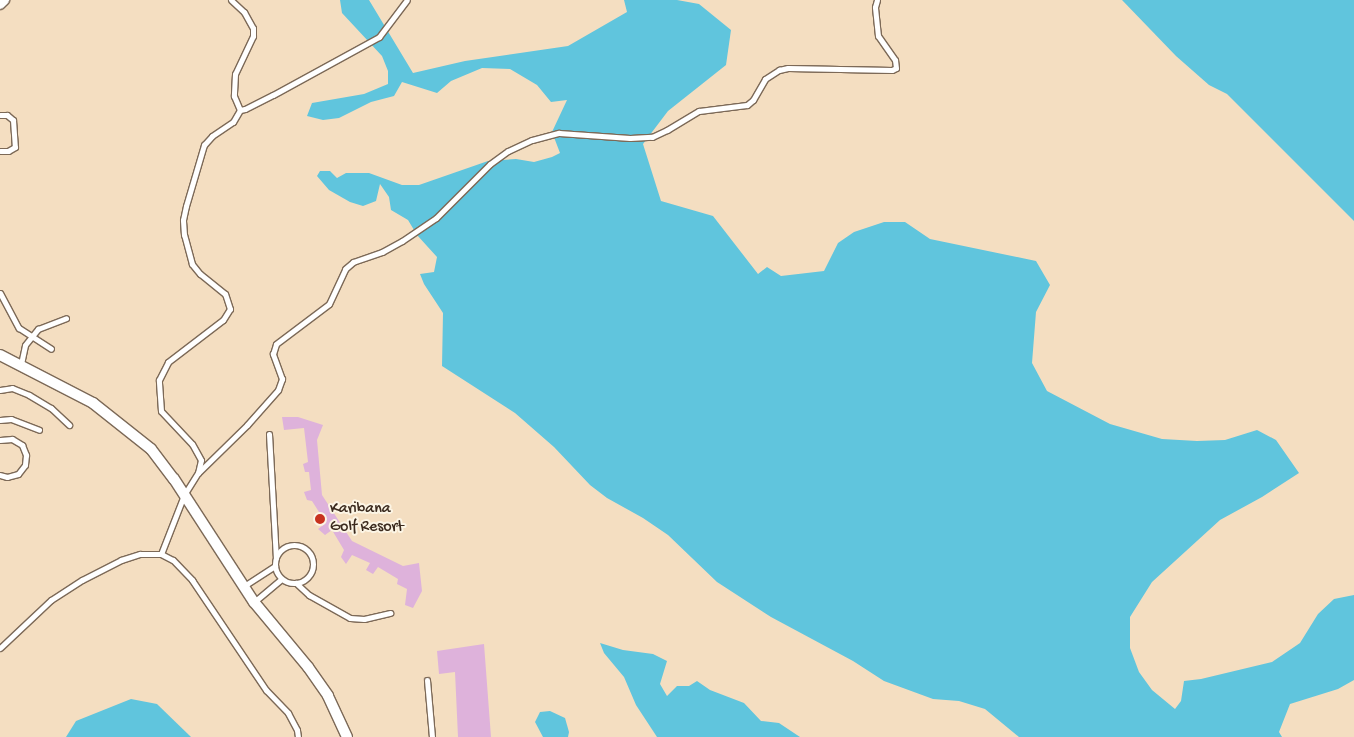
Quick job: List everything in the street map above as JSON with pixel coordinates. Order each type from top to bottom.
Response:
[{"type":"street","points":[[0,4],[4,0]]},
{"type":"street","points":[[0,355],[21,364],[93,403],[151,449],[184,495],[254,602],[308,667],[328,696],[347,737]]},
{"type":"lane","points":[[231,0],[244,12],[253,28],[253,36],[235,74],[234,96],[240,110]]},
{"type":"lane","points":[[198,474],[200,460],[198,453],[161,411],[159,380],[168,362],[223,320],[230,309],[225,294],[200,274],[192,264],[187,249],[183,220],[204,145],[212,136],[233,122],[240,110],[273,95],[327,63],[362,47],[383,33],[407,0]]},
{"type":"lane","points":[[161,554],[184,495],[198,474],[247,426],[281,384],[282,380],[273,354],[276,344],[329,304],[342,275],[353,262],[382,252],[436,218],[490,164],[508,151],[532,140],[568,132],[630,138],[652,136],[662,133],[699,112],[747,105],[753,100],[765,79],[779,70],[788,68],[892,70],[896,68],[895,60],[878,36],[875,7],[877,0]]},
{"type":"lane","points":[[0,115],[7,115],[13,120],[15,147],[0,151]]},
{"type":"lane","points":[[0,292],[19,328],[51,350]]},
{"type":"lane","points":[[21,364],[25,345],[38,329],[66,318]]},
{"type":"lane","points":[[0,390],[12,388],[29,395],[51,408],[69,425]]},
{"type":"lane","points":[[0,420],[10,419],[38,430]]},
{"type":"lane","points":[[269,434],[276,558],[274,566],[281,579],[296,583],[309,595],[350,618],[364,620],[390,613]]},
{"type":"lane","points":[[0,440],[12,439],[22,445],[26,454],[25,465],[18,474],[7,477],[0,475]]},
{"type":"lane","points":[[276,558],[285,546],[300,545],[307,549],[314,562],[313,570],[303,581],[296,583]]},
{"type":"lane","points":[[0,648],[51,600],[82,580],[121,560],[140,554],[161,554],[183,568],[192,580],[266,690],[288,713],[297,730],[298,737]]},
{"type":"lane","points":[[243,586],[274,566]]},
{"type":"lane","points":[[254,602],[281,579]]},
{"type":"lane","points":[[427,680],[432,737]]},
{"type":"water","points":[[340,0],[369,0],[413,73],[465,61],[568,46],[627,12],[624,0],[677,0],[699,4],[731,30],[726,65],[668,111],[643,144],[661,201],[713,216],[758,274],[767,267],[781,276],[824,271],[838,243],[854,232],[884,222],[905,222],[930,239],[1036,261],[1050,285],[1036,312],[1032,363],[1047,391],[1110,424],[1162,439],[1225,440],[1257,430],[1276,440],[1299,473],[1262,497],[1220,520],[1152,582],[1130,617],[1130,648],[1139,672],[1152,690],[1175,709],[1181,701],[1184,681],[1201,679],[1272,662],[1300,643],[1318,614],[1334,599],[1354,595],[1354,680],[1338,689],[1290,704],[1279,732],[1282,737],[1019,737],[985,709],[959,701],[933,699],[884,681],[853,661],[771,617],[717,582],[668,535],[643,518],[607,498],[590,485],[554,447],[515,413],[442,366],[443,313],[424,284],[420,274],[434,272],[437,257],[417,235],[408,220],[391,210],[389,197],[380,184],[376,201],[363,206],[350,202],[329,190],[317,176],[320,171],[330,171],[337,178],[346,173],[369,173],[402,185],[419,185],[488,161],[516,159],[534,162],[552,157],[560,153],[552,132],[567,100],[551,102],[537,85],[510,69],[482,68],[451,81],[437,93],[402,82],[394,96],[371,102],[339,118],[323,120],[307,116],[312,103],[364,94],[388,84],[388,71],[382,56],[342,13]]},
{"type":"water","points":[[1122,0],[1354,0],[1354,221],[1227,94],[1209,85],[1176,56]]},
{"type":"water","points":[[600,643],[623,650],[653,654],[667,661],[660,684],[667,696],[677,686],[689,686],[697,681],[710,690],[744,703],[761,721],[779,723],[800,737],[657,737],[636,705],[624,677],[604,653]]},
{"type":"water","points":[[131,699],[157,704],[191,737],[66,737],[76,721]]},
{"type":"water","points":[[550,711],[565,718],[569,732],[568,737],[543,737],[535,722],[540,712]]},
{"type":"building","points":[[282,417],[298,417],[323,425],[317,440],[322,495],[352,541],[403,566],[419,563],[422,591],[413,608],[405,605],[407,589],[397,584],[398,579],[378,567],[373,574],[366,570],[370,563],[352,555],[346,564],[341,557],[344,550],[332,530],[325,535],[318,529],[326,523],[312,501],[307,500],[304,492],[311,490],[309,472],[305,472],[303,464],[308,462],[304,428],[284,430]]},
{"type":"building","points":[[484,644],[491,737],[458,737],[455,672],[439,674],[437,651]]},
{"type":"place","name":"Karibana Golf Resort","points":[[320,519]]}]
